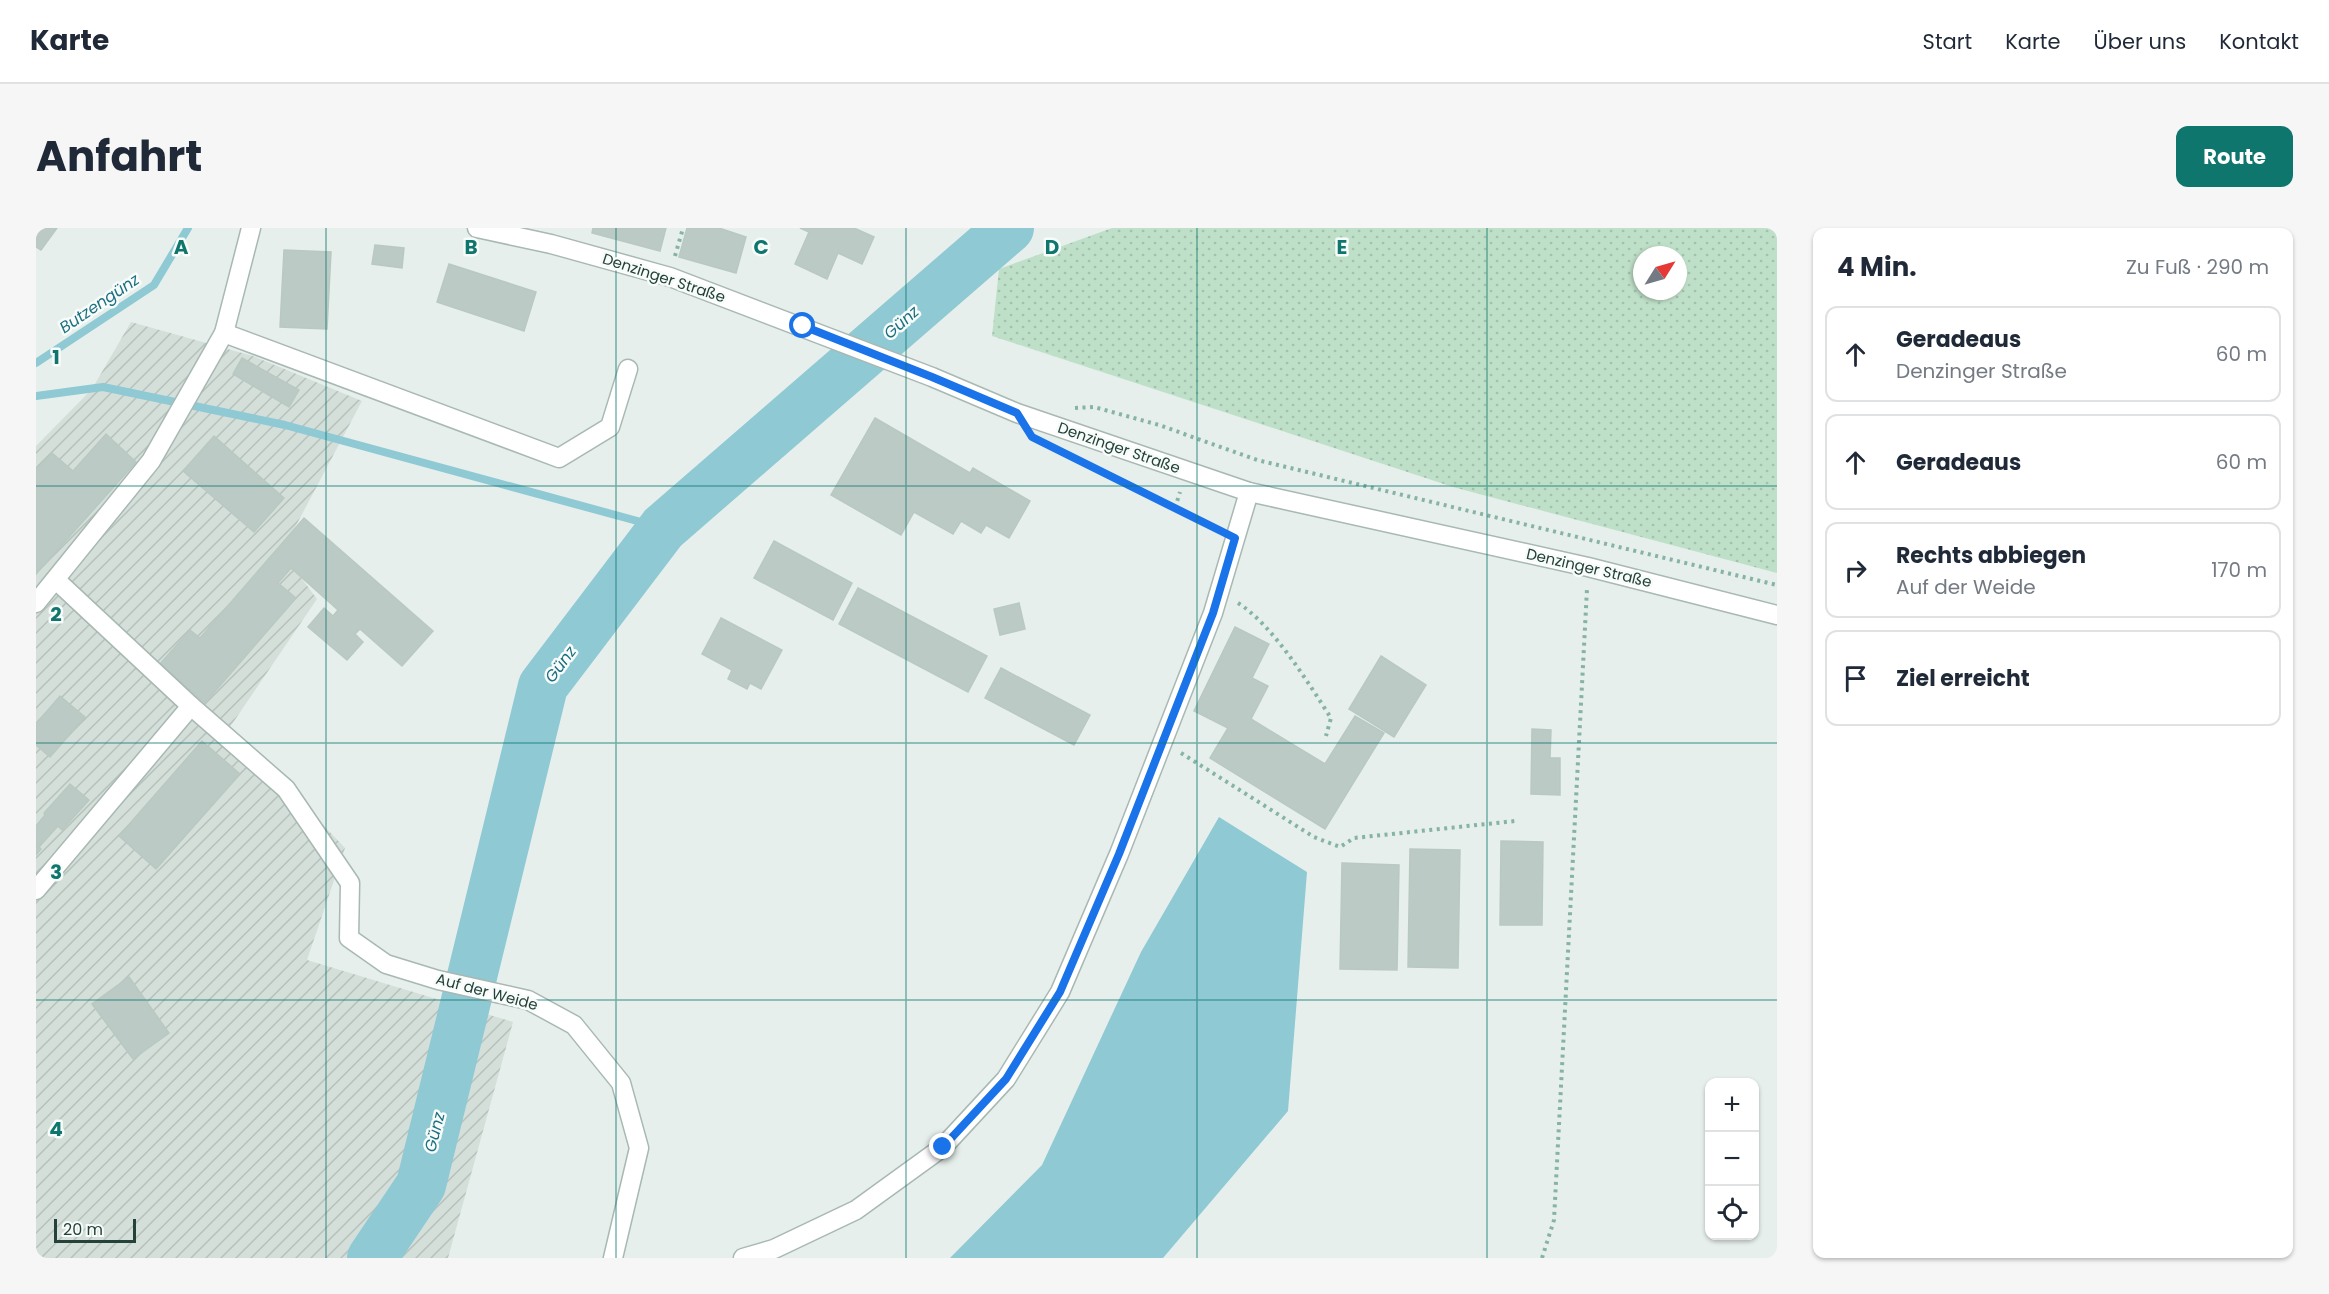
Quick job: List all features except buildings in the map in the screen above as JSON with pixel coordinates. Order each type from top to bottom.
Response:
[{"type":"street","points":[[36,603],[151,461],[175,420],[224,333],[251,228]]},
{"type":"street","name":"Denzinger Straße","points":[[477,228],[551,244],[670,277],[803,326],[1017,413],[1248,492],[1588,567],[1777,615]]},
{"type":"street","points":[[224,333],[559,458],[610,427],[628,369]]},
{"type":"street","points":[[743,1258],[774,1249],[856,1210],[943,1147],[1006,1079],[1060,992],[1119,854],[1213,613],[1248,492]]},
{"type":"street","points":[[36,890],[191,706],[56,580]]},
{"type":"street","name":"Auf der Weide","points":[[191,706],[286,789],[350,883],[350,938],[386,964],[438,980],[528,1000],[574,1025],[621,1083],[639,1148],[613,1258]]},
{"type":"path","points":[[670,277],[682,228]]},
{"type":"path","points":[[1070,408],[1094,407],[1159,425],[1257,460],[1777,585]]},
{"type":"path","points":[[1072,457],[1235,538]]},
{"type":"path","points":[[1542,1258],[1554,1220],[1588,567]]},
{"type":"path","points":[[1219,593],[1242,605],[1267,629],[1308,682],[1331,718],[1326,736]]},
{"type":"path","points":[[1163,740],[1215,777],[1314,837],[1340,847],[1354,838],[1515,821]]},
{"type":"shaded area","points":[[131,322],[253,356],[362,401],[282,552],[317,599],[230,727],[345,848],[307,960],[513,1022],[448,1258],[36,1258],[36,446],[92,389]]},
{"type":"green space","points":[[1112,228],[1777,228],[1777,573],[1453,487],[992,336],[999,269]]},
{"type":"water","points":[[1219,817],[1307,872],[1288,1111],[1163,1258],[950,1258],[1042,1165],[1141,952]]},
{"type":"waterway","name":"Butzengünz","points":[[36,363],[154,285],[188,228]]},
{"type":"waterway","name":"Günz","points":[[372,1258],[421,1185],[543,686],[663,528],[1009,228]]},
{"type":"waterway","points":[[36,396],[103,387],[285,425],[663,528]]},
{"type":"route","points":[[803,326],[1017,413],[1032,437],[1235,538],[1213,613],[1119,854],[1060,992],[1006,1079],[943,1147]]}]
